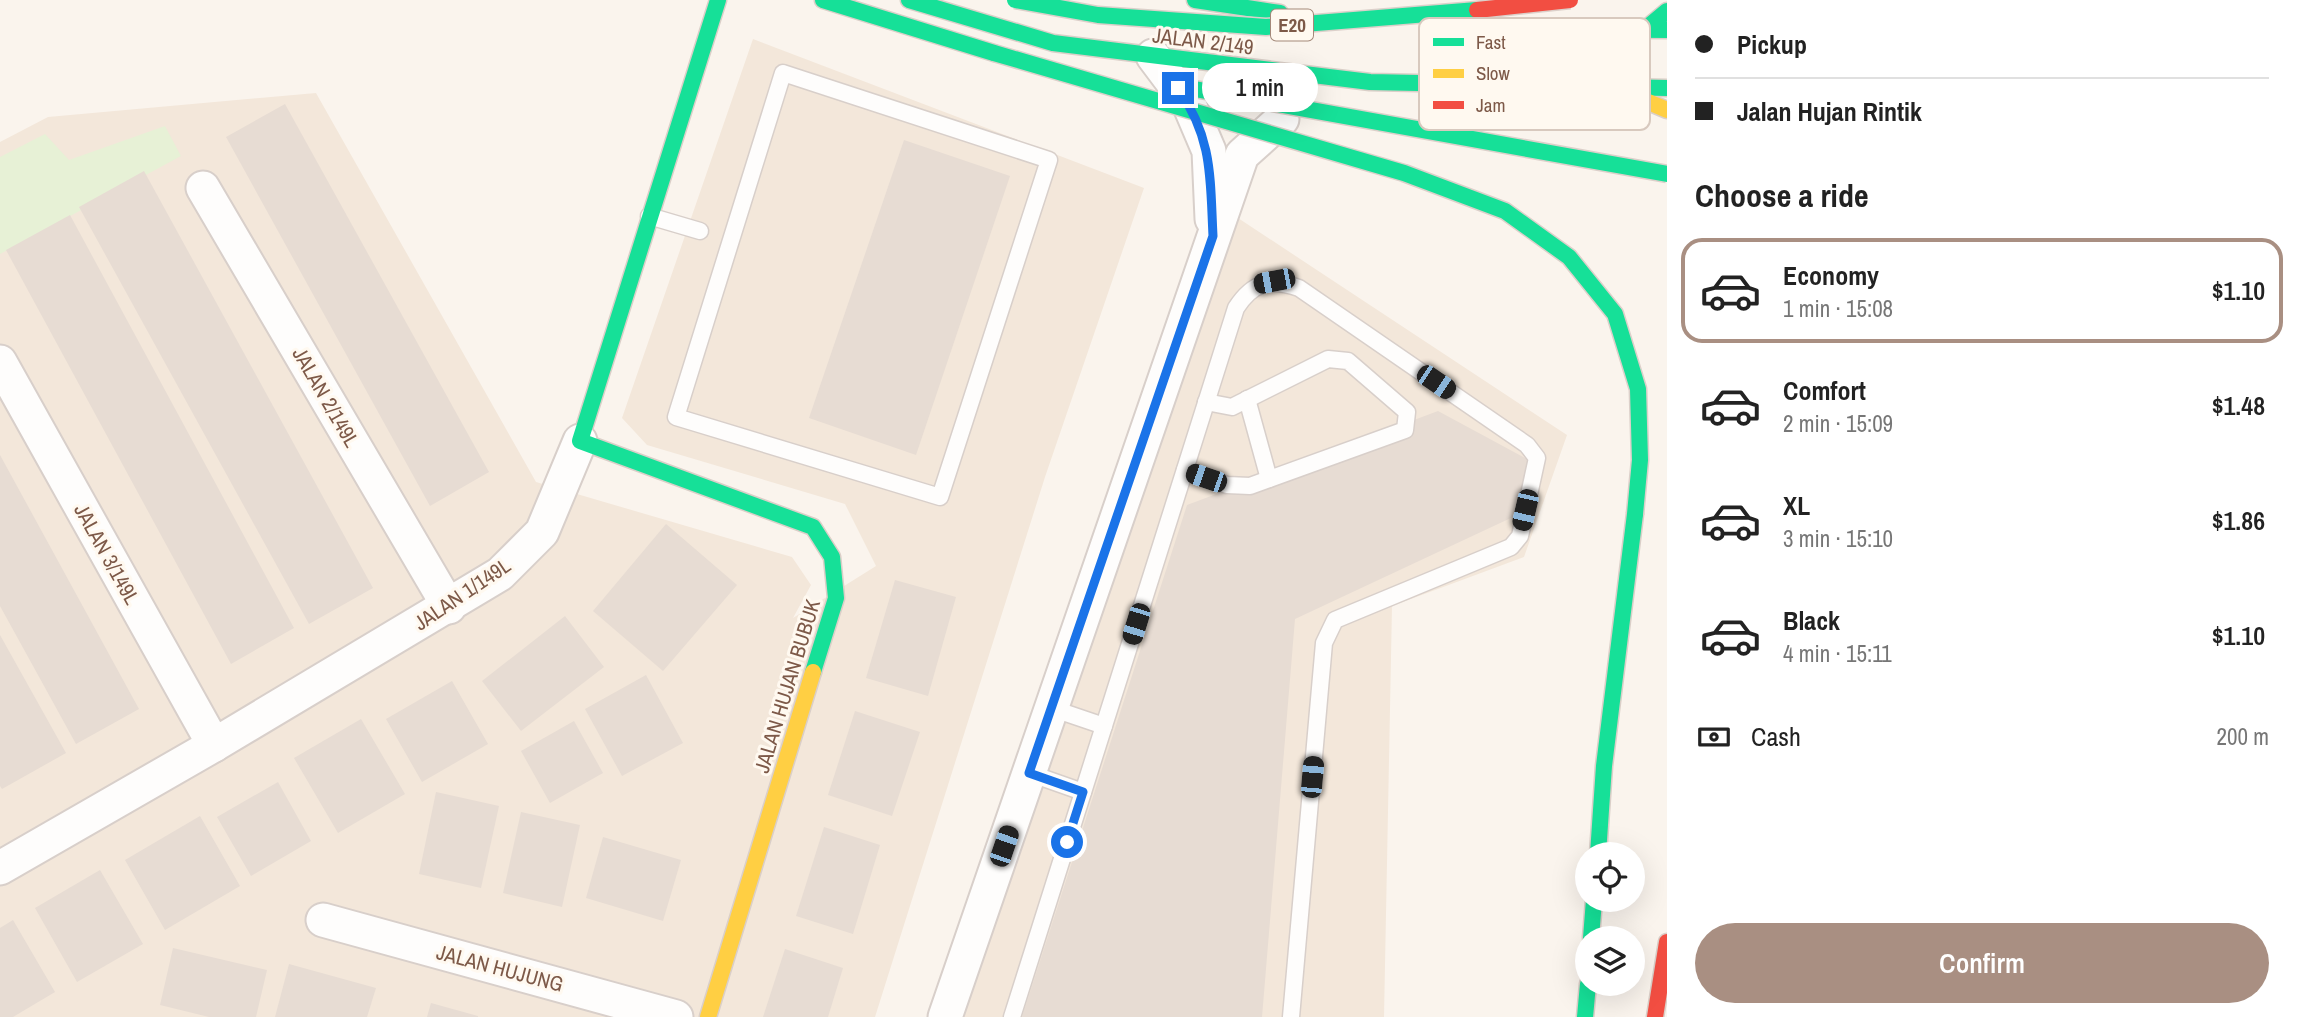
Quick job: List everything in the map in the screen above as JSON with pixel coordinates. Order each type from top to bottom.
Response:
[{"type":"main road","name":"JALAN 1/149L","points":[[580,441],[718,0]]},
{"type":"main road","points":[[823,0],[1404,173],[1505,211],[1569,257],[1615,314],[1638,389],[1640,460],[1604,766],[1599,842]]},
{"type":"main road","name":"JALAN 2/149","points":[[909,0],[1053,43],[1370,82],[1419,83]]},
{"type":"main road","name":"E20","points":[[1015,0],[1098,15],[1266,27],[1420,16],[1570,0]]},
{"type":"main road","name":"JALAN 2/149","points":[[1195,0],[1350,23],[1419,27]]},
{"type":"main road","points":[[1650,25],[1667,11]]},
{"type":"main road","points":[[994,53],[1419,129]]},
{"type":"main road","points":[[1650,103],[1667,110]]},
{"type":"main road","points":[[1422,130],[1667,174]]},
{"type":"main road","name":"JALAN HUJAN BUBUK","points":[[580,441],[813,527],[832,558],[836,598],[708,1017]]},
{"type":"main road","points":[[1655,1017],[1667,942]]},
{"type":"main road","points":[[1585,1017],[1587,996]]},
{"type":"street","points":[[1153,56],[1189,104],[1209,152],[1213,236]]},
{"type":"street","points":[[945,1017],[1242,155],[1276,123],[1310,99],[1370,82]]},
{"type":"street","name":"JALAN 2/149L","points":[[203,188],[449,607]]},
{"type":"street","name":"JALAN 3/149L","points":[[0,362],[214,745]]},
{"type":"street","name":"JALAN 1/149L","points":[[0,868],[449,607],[500,574],[542,532],[580,441]]},
{"type":"street","name":"JALAN HUJUNG","points":[[323,920],[676,1017]]},
{"type":"lane","points":[[783,73],[1049,160],[940,497],[676,417],[783,73]]},
{"type":"lane","points":[[649,216],[700,232]]},
{"type":"lane","points":[[1012,1017],[1236,308],[1247,291],[1259,284],[1274,281],[1298,288],[1527,445],[1537,458],[1520,536],[1511,547],[1335,620],[1324,643],[1291,1017]]},
{"type":"lane","points":[[1185,470],[1238,487],[1269,479],[1405,430],[1407,412],[1348,361],[1338,358],[1328,359],[1232,407],[1206,402]]},
{"type":"lane","points":[[1247,399],[1269,479]]},
{"type":"lane","points":[[1051,708],[1104,726]]},
{"type":"lane","points":[[1029,773],[1083,792]]},
{"type":"shaded area","points":[[753,39],[1144,188],[1045,477],[875,1017],[0,1017],[0,142],[48,117],[316,93],[536,482],[792,557],[811,585],[793,618],[876,566],[845,504],[647,445],[622,418]]},
{"type":"shaded area","points":[[1238,218],[1567,435],[1524,557],[1392,606],[1384,1017],[956,1017]]},
{"type":"green space","points":[[165,126],[181,156],[0,254],[0,157],[45,134],[69,160]]},
{"type":"building","points":[[285,104],[489,472],[430,506],[226,137]]},
{"type":"building","points":[[904,140],[1010,176],[916,455],[809,418]]},
{"type":"building","points":[[144,171],[373,588],[309,624],[79,207]]},
{"type":"building","points":[[70,215],[294,628],[231,664],[6,250]]},
{"type":"building","points":[[1438,411],[1538,465],[1513,517],[1295,619],[1262,1017],[1022,1017],[1187,505]]},
{"type":"building","points":[[0,455],[139,709],[76,744],[0,606]]},
{"type":"building","points":[[666,524],[737,585],[663,671],[593,611]]},
{"type":"building","points":[[895,580],[956,597],[928,696],[866,678]]},
{"type":"building","points":[[565,616],[604,667],[521,731],[482,681]]},
{"type":"building","points":[[0,635],[66,753],[2,789],[0,786]]},
{"type":"building","points":[[646,675],[683,743],[622,776],[585,709]]},
{"type":"building","points":[[452,681],[488,744],[422,782],[386,719]]},
{"type":"building","points":[[855,711],[920,732],[892,816],[828,795]]},
{"type":"building","points":[[361,719],[405,794],[338,833],[294,758]]},
{"type":"building","points":[[574,721],[603,773],[550,803],[521,751]]},
{"type":"building","points":[[278,782],[311,841],[251,876],[217,817]]},
{"type":"building","points":[[436,792],[499,806],[481,888],[419,874]]},
{"type":"building","points":[[521,812],[580,825],[562,907],[503,893]]},
{"type":"building","points":[[200,816],[240,886],[165,930],[125,860]]},
{"type":"building","points":[[824,827],[880,845],[853,934],[796,916]]},
{"type":"building","points":[[603,837],[681,860],[663,921],[586,898]]},
{"type":"building","points":[[100,870],[143,944],[77,982],[35,908]]},
{"type":"building","points":[[13,920],[55,992],[13,1017],[0,1017],[0,928]]},
{"type":"building","points":[[173,948],[267,970],[256,1017],[209,1017],[160,1005]]},
{"type":"building","points":[[785,949],[843,968],[828,1017],[763,1017]]},
{"type":"building","points":[[289,964],[376,988],[367,1017],[275,1017]]},
{"type":"building","points":[[431,1003],[478,1016],[478,1017],[427,1017]]},
{"type":"traffic: fast","points":[[718,0],[580,441],[813,527],[832,557],[836,598],[813,672]]},
{"type":"traffic: fast","points":[[823,0],[994,53]]},
{"type":"traffic: fast","points":[[909,0],[1053,43],[1370,82],[1419,83]]},
{"type":"traffic: fast","points":[[1015,0],[1098,15],[1266,27],[1477,10]]},
{"type":"traffic: fast","points":[[1195,0],[1280,13]]},
{"type":"traffic: fast","points":[[1650,25],[1667,11]]},
{"type":"traffic: fast","points":[[1650,30],[1667,30]]},
{"type":"traffic: fast","points":[[994,53],[1404,173],[1505,211],[1569,257],[1615,314],[1638,389],[1640,460],[1635,514]]},
{"type":"traffic: fast","points":[[1189,88],[1419,129]]},
{"type":"traffic: fast","points":[[1650,88],[1667,88]]},
{"type":"traffic: fast","points":[[1422,130],[1667,174]]},
{"type":"traffic: fast","points":[[1599,842],[1604,766],[1635,514]]},
{"type":"traffic: fast","points":[[1592,926],[1593,912]]},
{"type":"traffic: fast","points":[[1585,1017],[1587,996]]},
{"type":"traffic: slow","points":[[1650,103],[1667,110]]},
{"type":"traffic: slow","points":[[708,1017],[813,672]]},
{"type":"traffic: jam","points":[[1477,10],[1570,0]]},
{"type":"traffic: jam","points":[[1655,1017],[1667,942]]},
{"type":"route","points":[[1067,842],[1083,792],[1029,773],[1213,236],[1209,152],[1189,104],[1178,88]]}]
